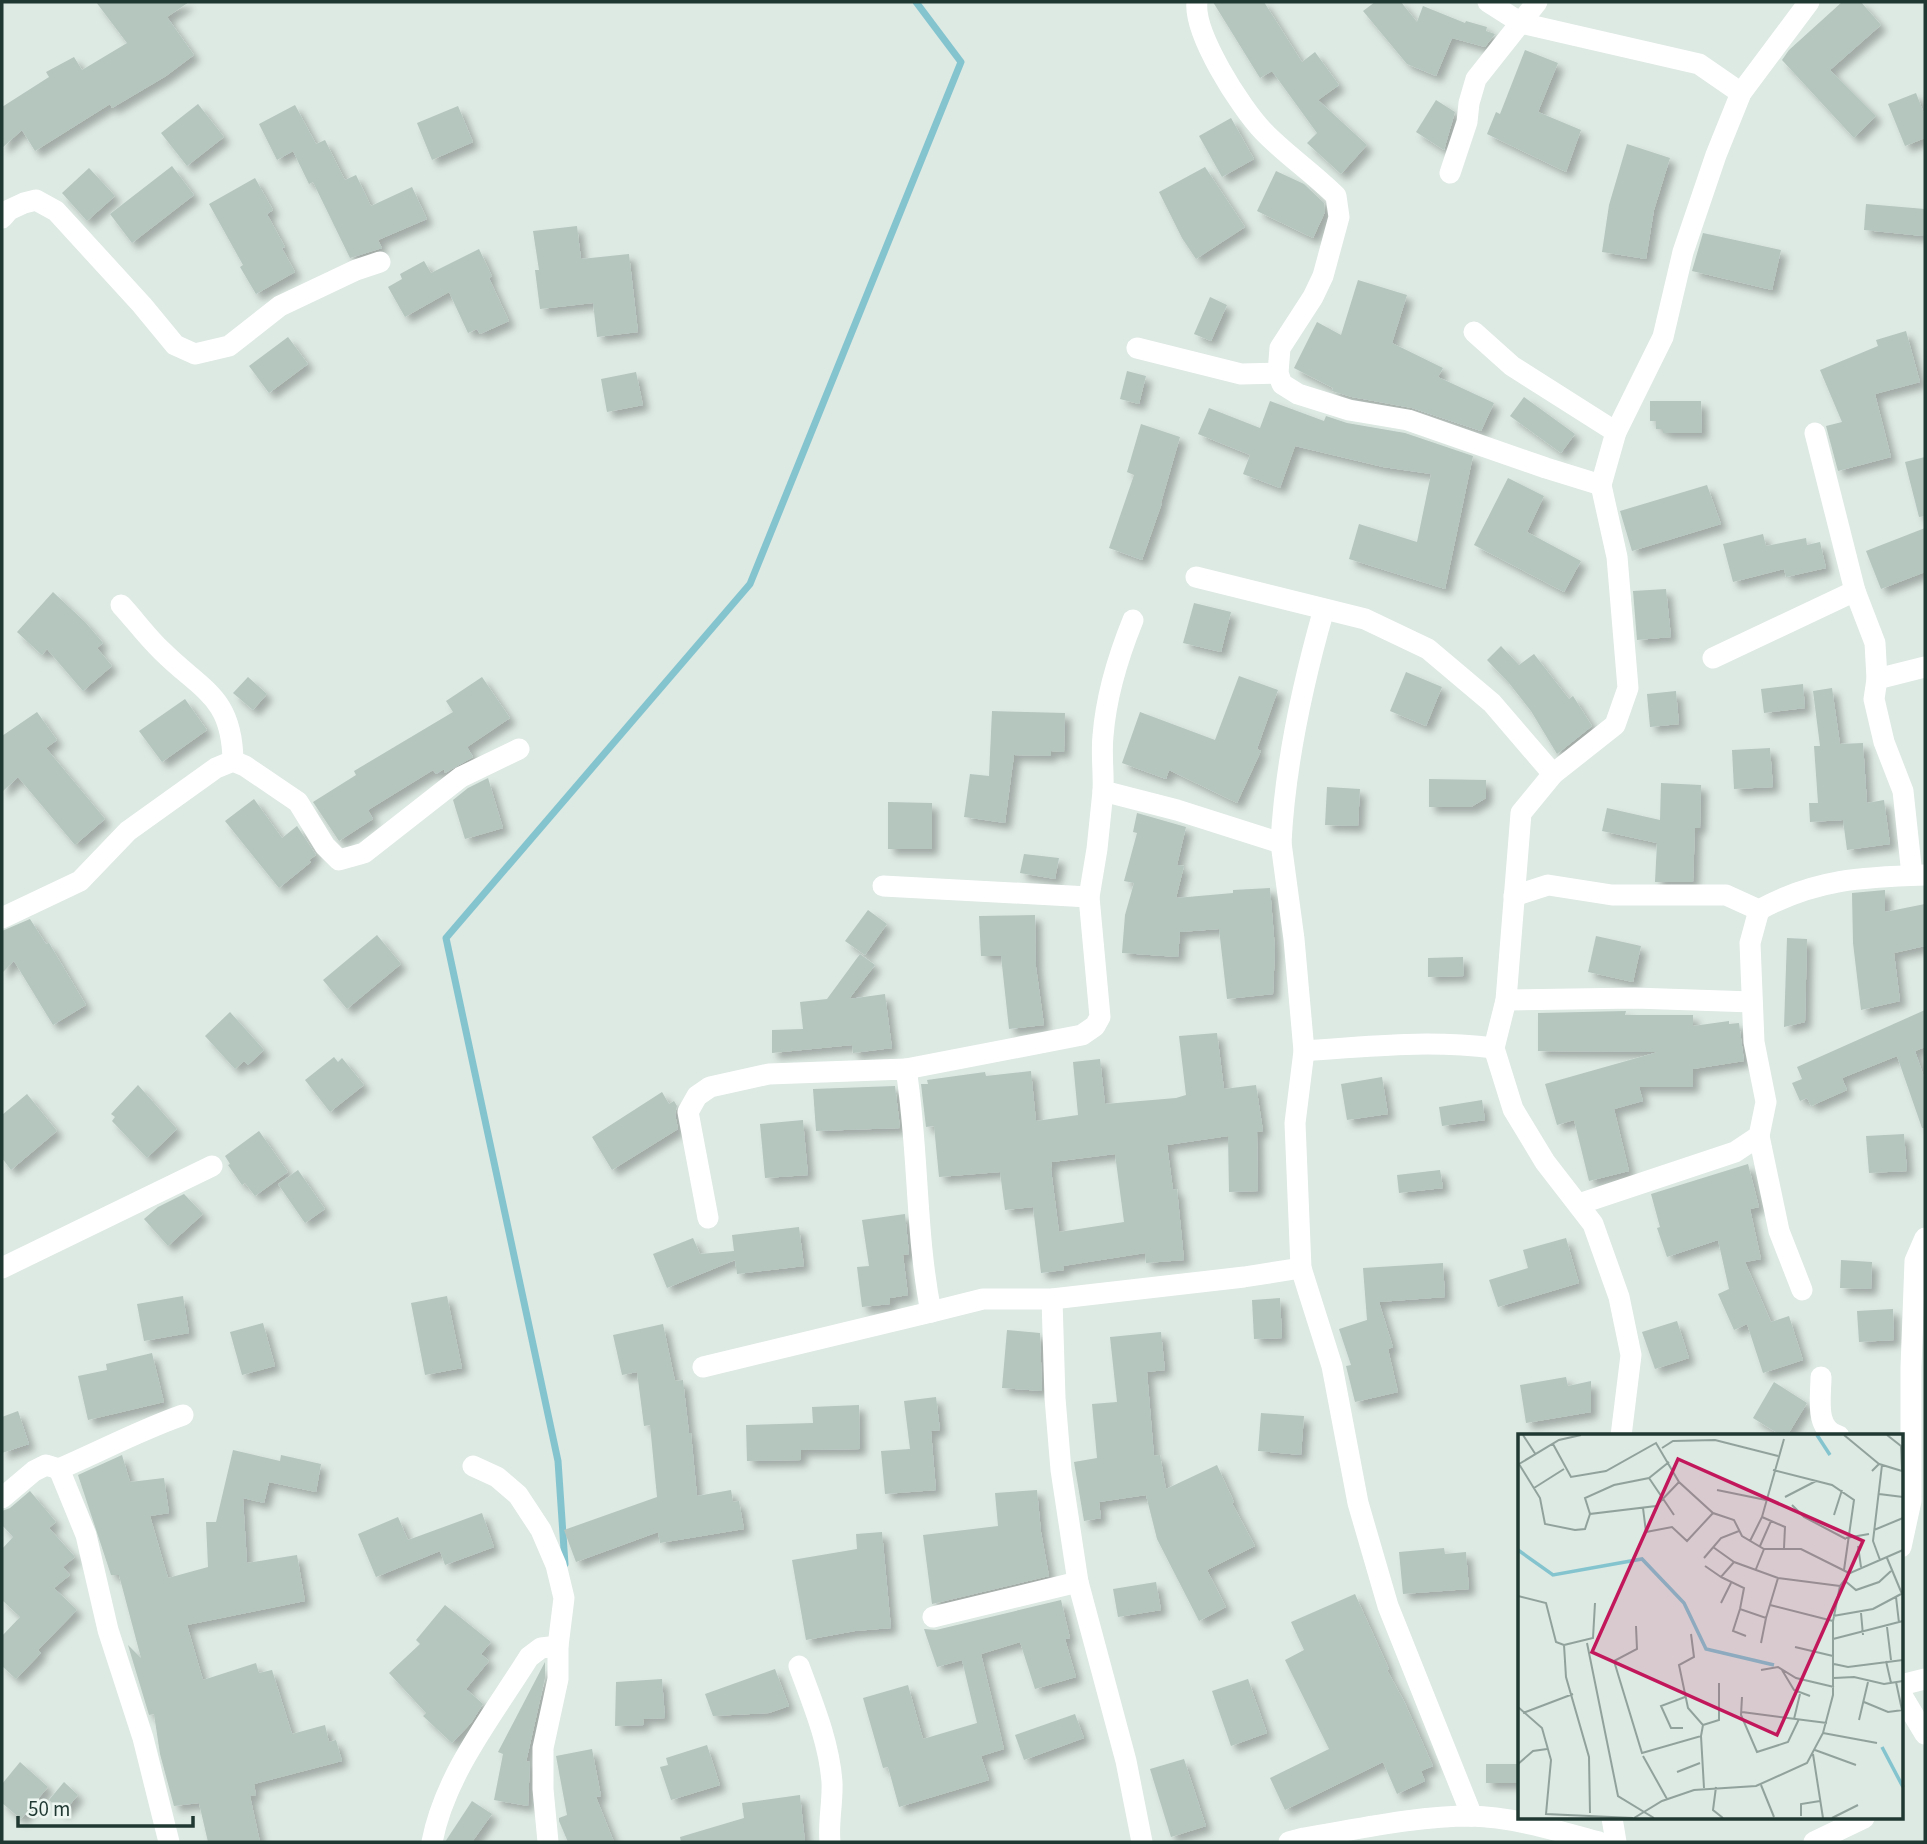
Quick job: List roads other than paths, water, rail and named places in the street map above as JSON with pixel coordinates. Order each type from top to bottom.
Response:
[{"type":"street","points":[[1197,2],[1195,15],[1208,46],[1261,130],[1336,197],[1339,217],[1323,276],[1313,297],[1280,348],[1278,373],[1282,384],[1298,394],[1349,410],[1408,420],[1601,485]]},
{"type":"street","points":[[1488,2],[1521,23],[1699,64],[1741,93]]},
{"type":"street","points":[[1450,173],[1467,122],[1476,79],[1537,2]]},
{"type":"street","points":[[1621,1434],[1631,1355],[1619,1297],[1593,1224],[1545,1162],[1513,1110],[1494,1048],[1506,1000],[1521,813],[1553,774],[1615,725],[1628,688],[1617,557],[1601,485],[1616,432],[1663,337],[1683,252],[1716,155],[1741,93],[1809,2]]},
{"type":"street","points":[[2,218],[9,210],[36,200],[56,211],[175,345],[195,354],[229,346],[280,306],[356,270],[380,262]]},
{"type":"street","points":[[1474,332],[1511,366],[1616,432]]},
{"type":"street","points":[[1137,348],[1241,374],[1278,373]]},
{"type":"street","points":[[1802,1290],[1779,1231],[1759,1136],[1766,1102],[1754,1042],[1750,943],[1759,910],[1783,897],[1811,887],[1867,876],[1919,875],[1903,791],[1884,742],[1874,699],[1877,679],[1875,643],[1855,591],[1815,433]]},
{"type":"street","points":[[1196,577],[1365,619],[1428,649],[1492,703],[1553,774]]},
{"type":"street","points":[[1713,658],[1855,591]]},
{"type":"street","points":[[121,605],[162,651],[201,684],[224,712],[233,736],[233,761]]},
{"type":"street","points":[[1324,609],[1303,681],[1283,800],[1281,844],[1294,939],[1304,1051],[1295,1123],[1301,1268],[1332,1366],[1358,1503],[1388,1606],[1472,1816]]},
{"type":"street","points":[[708,1218],[688,1112],[696,1096],[710,1087],[769,1074],[906,1069],[1082,1035],[1095,1026],[1100,1017],[1089,897],[1103,791],[1102,738],[1119,654],[1133,620]]},
{"type":"street","points":[[1877,679],[1925,667]]},
{"type":"street","points":[[2,918],[79,881],[128,831],[216,768],[233,761],[245,766],[298,802],[325,846],[339,860],[364,853],[461,777],[519,749]]},
{"type":"street","points":[[1103,791],[1177,810],[1281,844]]},
{"type":"street","points":[[1514,896],[1548,885],[1612,895],[1726,895],[1759,910]]},
{"type":"street","points":[[883,886],[1089,897]]},
{"type":"street","points":[[1506,1000],[1635,998],[1752,1002]]},
{"type":"street","points":[[1304,1051],[1451,1043],[1494,1048]]},
{"type":"street","points":[[906,1069],[911,1099],[926,1285],[931,1312]]},
{"type":"street","points":[[1578,1204],[1735,1152],[1759,1136]]},
{"type":"street","points":[[2,1268],[212,1166]]},
{"type":"street","points":[[1902,1542],[1911,1502],[1906,1453],[1915,1261],[1925,1238]]},
{"type":"street","points":[[704,1367],[983,1299],[1052,1299],[1301,1268]]},
{"type":"street","points":[[1052,1299],[1055,1398],[1061,1471],[1078,1582],[1126,1761],[1142,1842]]},
{"type":"street","points":[[1821,1377],[1821,1414],[1824,1427],[1832,1434]]},
{"type":"street","points":[[2,1498],[34,1471],[46,1465],[58,1469],[104,1450],[142,1430],[183,1415]]},
{"type":"street","points":[[473,1466],[497,1477],[518,1495],[541,1530],[556,1565],[564,1598],[558,1646],[558,1679],[543,1748],[543,1789],[548,1842]]},
{"type":"street","points":[[58,1469],[86,1535],[108,1630],[143,1738],[169,1842]]},
{"type":"street","points":[[933,1617],[1078,1582]]},
{"type":"street","points":[[432,1842],[436,1821],[456,1773],[529,1657],[541,1648],[558,1646]]},
{"type":"street","points":[[799,1666],[823,1732],[832,1783],[828,1822],[830,1842]]},
{"type":"street","points":[[1902,1685],[1925,1679]]},
{"type":"street","points":[[1902,1696],[1925,1734]]},
{"type":"street","points":[[1290,1842],[1400,1822],[1472,1816],[1527,1833],[1599,1842]]},
{"type":"street","points":[[1612,1820],[1616,1842]]},
{"type":"street","points":[[1814,1842],[1860,1820]]},
{"type":"waterway","points":[[565,1564],[558,1461],[446,938],[750,584],[961,62],[916,2]]}]
